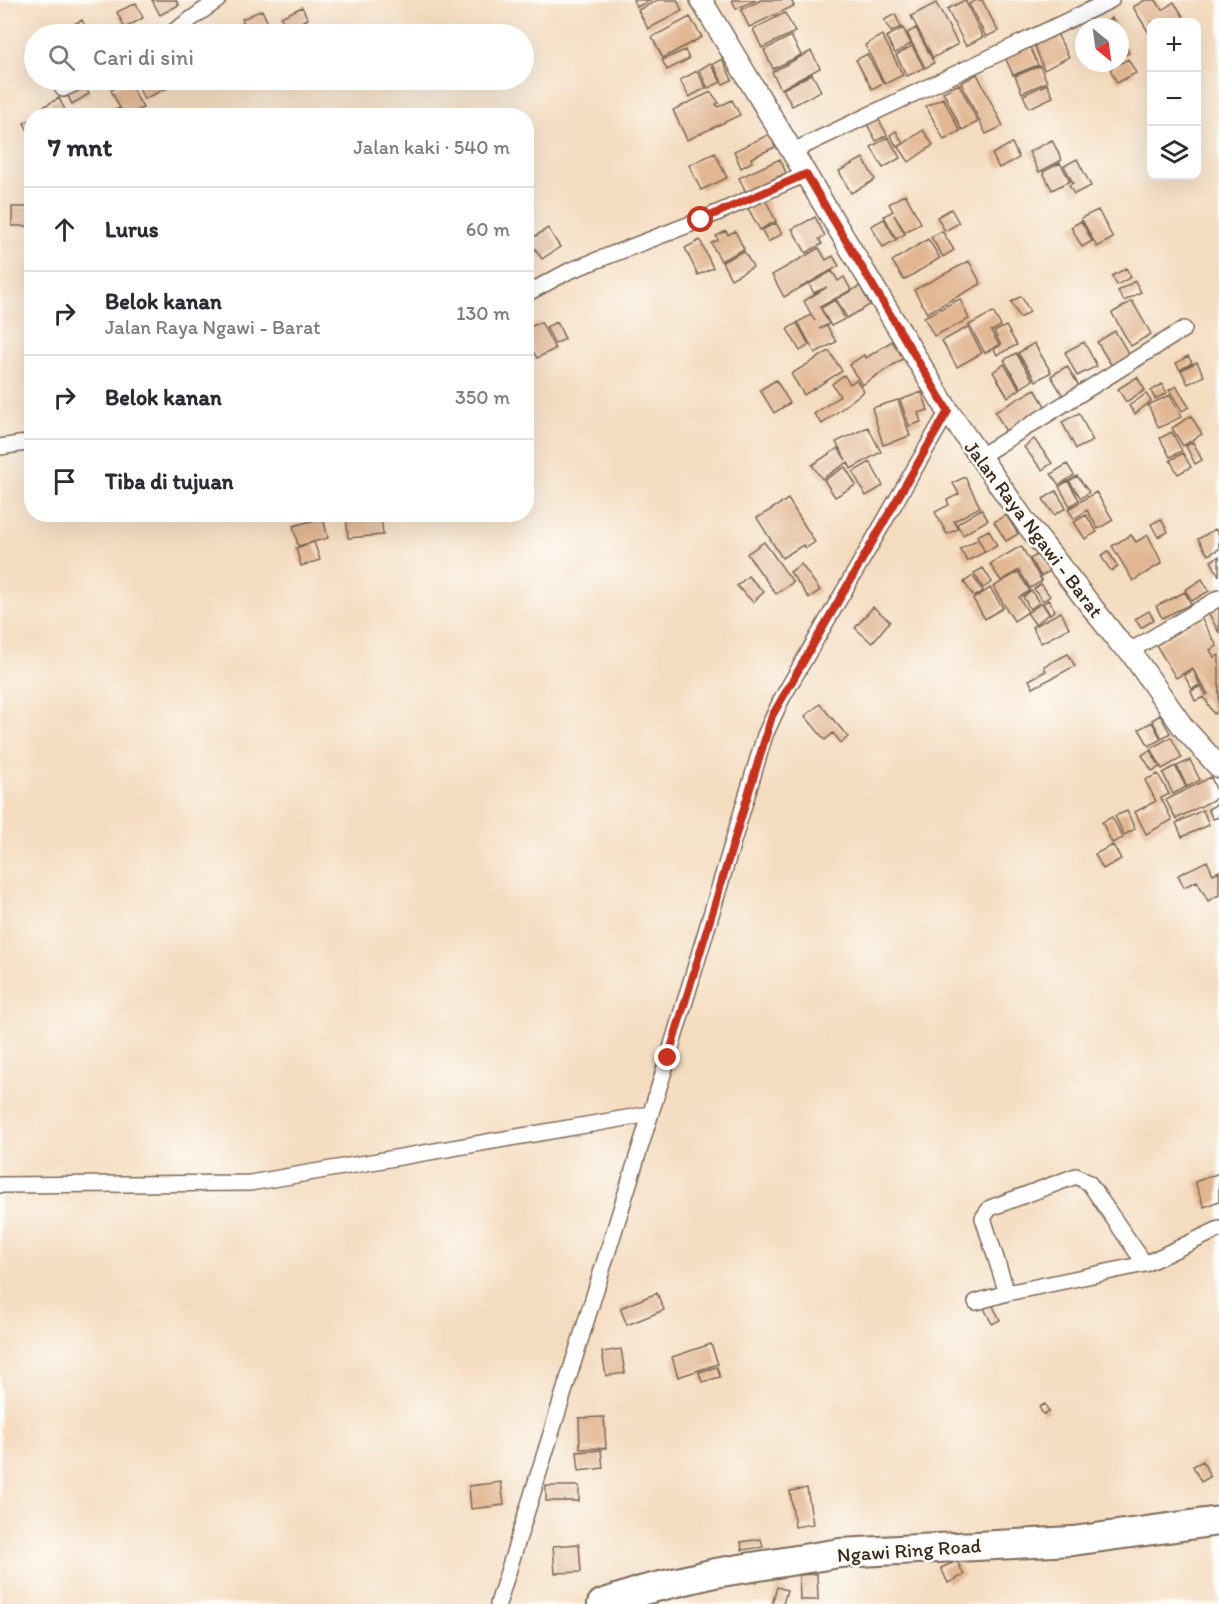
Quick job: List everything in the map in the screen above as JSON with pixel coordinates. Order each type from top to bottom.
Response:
[{"type":"highway","name":"Ngawi Ring Road","points":[[602,1604],[715,1573],[840,1553],[1073,1541],[1219,1521]]},
{"type":"main road","name":"Jalan Raya Ngawi - Barat","points":[[701,0],[948,411],[979,457],[1081,593],[1120,643],[1130,651],[1183,727],[1219,767]]},
{"type":"street","points":[[184,24],[218,0]]},
{"type":"street","points":[[791,152],[1111,0]]},
{"type":"street","points":[[534,290],[569,271],[701,220],[806,174]]},
{"type":"street","points":[[979,457],[1184,329]]},
{"type":"street","points":[[498,1604],[772,716],[948,411]]},
{"type":"street","points":[[0,447],[24,443]]},
{"type":"street","points":[[1130,651],[1219,598]]},
{"type":"street","points":[[0,1185],[250,1183],[650,1114]]},
{"type":"street","points":[[1007,1293],[983,1218],[985,1212],[990,1208],[1076,1176],[1089,1183],[1145,1264]]},
{"type":"street","points":[[976,1302],[1007,1293],[1145,1264],[1219,1229]]},
{"type":"building","points":[[152,0],[176,0],[179,5],[160,15]]},
{"type":"building","points":[[633,0],[651,0],[637,7]]},
{"type":"building","points":[[658,0],[677,0],[682,11],[648,29],[638,10]]},
{"type":"building","points":[[732,0],[756,0],[736,9]]},
{"type":"building","points":[[761,0],[791,0],[794,6],[749,27],[741,10]]},
{"type":"building","points":[[965,0],[983,37],[966,46],[947,9]]},
{"type":"building","points":[[982,0],[998,31],[986,37],[969,4]]},
{"type":"building","points":[[1145,0],[1156,0],[1162,10],[1174,2],[1184,18],[1147,18],[1147,30],[1133,7]]},
{"type":"building","points":[[136,3],[143,18],[132,24],[123,24],[117,12]]},
{"type":"building","points":[[936,3],[958,44],[933,58],[911,16]]},
{"type":"building","points":[[302,7],[308,19],[297,24],[284,24],[281,17]]},
{"type":"building","points":[[262,10],[268,24],[244,24],[242,19]]},
{"type":"building","points":[[785,13],[795,32],[762,48],[753,29]]},
{"type":"building","points":[[895,14],[901,27],[891,32],[884,20]]},
{"type":"building","points":[[690,17],[702,37],[663,58],[652,37]]},
{"type":"building","points":[[903,28],[911,44],[895,53],[886,37]]},
{"type":"building","points":[[916,28],[934,63],[925,68],[907,33]]},
{"type":"building","points":[[1055,30],[1069,57],[1044,70],[1033,41]]},
{"type":"building","points":[[882,35],[903,75],[885,84],[865,45]]},
{"type":"building","points":[[791,36],[801,55],[773,69],[764,50]]},
{"type":"building","points":[[912,46],[924,68],[907,76],[896,55]]},
{"type":"building","points":[[1030,47],[1038,65],[1013,75],[1005,57]]},
{"type":"building","points":[[685,50],[689,59],[667,70],[662,60]]},
{"type":"building","points":[[811,51],[820,68],[781,89],[772,72]]},
{"type":"building","points":[[867,54],[883,83],[872,89],[856,60]]},
{"type":"building","points":[[722,59],[732,80],[723,84],[713,64]]},
{"type":"building","points":[[1129,61],[1136,73],[1117,83],[1112,72],[1129,72]]},
{"type":"building","points":[[710,63],[721,82],[708,88],[699,70]]},
{"type":"building","points":[[1040,66],[1047,82],[1022,93],[1015,76]]},
{"type":"building","points":[[697,71],[706,88],[689,97],[680,80]]},
{"type":"building","points":[[812,74],[821,91],[792,106],[783,89]]},
{"type":"building","points":[[977,74],[1003,126],[986,134],[961,83]]},
{"type":"building","points":[[959,84],[978,122],[962,130],[943,92]]},
{"type":"building","points":[[1047,84],[1053,97],[1029,108],[1023,95]]},
{"type":"building","points":[[65,90],[87,90],[89,94],[72,104]]},
{"type":"building","points":[[111,90],[133,90],[143,108],[120,108]]},
{"type":"building","points":[[140,90],[163,90],[144,99]]},
{"type":"building","points":[[711,92],[719,103],[716,104],[718,107],[732,100],[740,115],[687,140],[673,110]]},
{"type":"building","points":[[59,98],[64,108],[41,108]]},
{"type":"building","points":[[943,98],[960,131],[944,140],[926,106]]},
{"type":"building","points":[[878,118],[887,135],[876,141],[867,124]]},
{"type":"building","points":[[923,130],[933,145],[909,162],[899,147]]},
{"type":"building","points":[[896,131],[903,144],[897,147],[890,135]]},
{"type":"building","points":[[770,134],[775,147],[751,158],[752,162],[741,168],[734,151]]},
{"type":"building","points":[[888,137],[900,158],[883,168],[871,147]]},
{"type":"building","points":[[1052,140],[1062,160],[1039,172],[1029,152]]},
{"type":"building","points":[[1012,143],[1019,158],[999,168],[992,154]]},
{"type":"building","points":[[715,153],[727,178],[701,190],[689,165]]},
{"type":"building","points":[[863,158],[875,180],[851,193],[839,171]]},
{"type":"building","points":[[780,159],[786,173],[746,192],[739,178]]},
{"type":"building","points":[[1077,159],[1091,186],[1074,194],[1069,185],[1073,183],[1064,166]]},
{"type":"building","points":[[1060,163],[1070,181],[1052,190],[1043,172]]},
{"type":"building","points":[[905,194],[921,223],[905,232],[894,215],[905,234],[896,239],[884,216],[893,211],[889,204]]},
{"type":"building","points":[[765,199],[776,221],[760,230],[748,208]]},
{"type":"building","points":[[12,207],[24,207],[24,226],[12,226]]},
{"type":"building","points":[[951,209],[959,223],[945,231],[937,217]]},
{"type":"building","points":[[1098,210],[1113,238],[1097,247],[1081,218]]},
{"type":"building","points":[[815,217],[825,236],[819,239],[822,244],[806,253],[792,229]]},
{"type":"building","points":[[884,219],[896,240],[883,247],[871,226]]},
{"type":"building","points":[[1081,221],[1092,241],[1082,247],[1071,227]]},
{"type":"building","points":[[776,223],[782,234],[768,242],[762,230]]},
{"type":"building","points":[[548,228],[560,247],[542,259],[534,247],[534,237]]},
{"type":"building","points":[[726,231],[728,235],[735,231],[744,249],[721,261],[711,243],[718,240],[716,236]]},
{"type":"building","points":[[942,231],[954,250],[943,257],[931,237]]},
{"type":"building","points":[[928,239],[940,258],[904,280],[892,261]]},
{"type":"building","points":[[700,240],[713,268],[698,275],[685,248]]},
{"type":"building","points":[[819,248],[826,260],[833,256],[839,266],[784,297],[772,275]]},
{"type":"building","points":[[744,251],[753,267],[731,279],[722,262]]},
{"type":"building","points":[[969,261],[981,284],[927,313],[914,290]]},
{"type":"building","points":[[1126,268],[1131,277],[1117,285],[1112,276]]},
{"type":"building","points":[[832,271],[838,281],[844,277],[851,290],[820,307],[829,324],[819,329],[827,326],[836,342],[815,353],[798,322],[811,315],[815,321],[804,301],[827,287],[814,293],[809,284]]},
{"type":"building","points":[[1135,281],[1141,292],[1124,301],[1118,291]]},
{"type":"building","points":[[860,286],[870,305],[847,318],[836,299]]},
{"type":"building","points":[[1021,296],[1030,312],[1020,318],[1011,302]]},
{"type":"building","points":[[960,299],[969,319],[934,336],[924,317]]},
{"type":"building","points":[[835,300],[845,319],[831,326],[821,308]]},
{"type":"building","points":[[1132,301],[1151,334],[1131,346],[1112,313]]},
{"type":"building","points":[[993,312],[1001,326],[991,331],[999,345],[985,353],[969,325]]},
{"type":"building","points":[[541,322],[555,349],[537,358],[534,353],[534,325]]},
{"type":"building","points":[[557,322],[565,339],[555,344],[546,327]]},
{"type":"building","points":[[797,323],[809,345],[800,351],[787,329]]},
{"type":"building","points":[[1006,326],[1017,345],[997,355],[994,349],[1001,345],[994,332]]},
{"type":"building","points":[[968,327],[982,353],[957,367],[942,341]]},
{"type":"building","points":[[1115,331],[1130,356],[1112,366],[1097,342]]},
{"type":"building","points":[[892,341],[904,358],[862,385],[849,365],[864,355],[866,358]]},
{"type":"building","points":[[1084,342],[1097,366],[1077,376],[1065,352]]},
{"type":"building","points":[[1034,343],[1051,372],[1036,381],[1018,353]]},
{"type":"building","points":[[829,351],[842,371],[804,395],[791,374]]},
{"type":"building","points":[[1016,353],[1033,380],[1021,388],[1004,360]]},
{"type":"building","points":[[1188,356],[1192,363],[1180,370],[1176,363]]},
{"type":"building","points":[[1197,362],[1204,376],[1188,384],[1181,370]]},
{"type":"building","points":[[1004,364],[1020,389],[1008,397],[993,372]]},
{"type":"building","points":[[1067,366],[1079,386],[1063,396],[1051,376]]},
{"type":"building","points":[[844,375],[850,384],[856,380],[864,391],[822,424],[814,414],[840,396],[832,384]]},
{"type":"building","points":[[1137,377],[1145,390],[1126,402],[1118,389]]},
{"type":"building","points":[[776,380],[790,403],[774,413],[760,390]]},
{"type":"building","points":[[1162,384],[1167,393],[1155,399],[1151,391]]},
{"type":"building","points":[[1176,386],[1189,407],[1182,411],[1169,390]]},
{"type":"building","points":[[1035,389],[1048,411],[1008,435],[995,412]]},
{"type":"building","points":[[922,392],[928,410],[918,413],[921,422],[909,426],[900,400]]},
{"type":"building","points":[[1146,394],[1151,401],[1135,414],[1129,406]]},
{"type":"building","points":[[1170,395],[1181,417],[1159,428],[1148,405]]},
{"type":"building","points":[[898,400],[910,436],[883,445],[872,408]]},
{"type":"building","points":[[1079,413],[1093,441],[1076,449],[1062,422]]},
{"type":"building","points":[[1191,416],[1202,434],[1183,446],[1172,428]]},
{"type":"building","points":[[868,427],[881,452],[851,469],[848,462],[822,479],[812,465],[838,448],[846,460],[836,442]]},
{"type":"building","points":[[1172,432],[1182,451],[1170,457],[1160,438]]},
{"type":"building","points":[[1034,439],[1052,463],[1042,470],[1024,447]]},
{"type":"building","points":[[1193,442],[1202,460],[1195,464],[1186,446]]},
{"type":"building","points":[[1183,453],[1191,467],[1178,474],[1170,460]]},
{"type":"building","points":[[870,462],[883,486],[866,496],[853,472]]},
{"type":"building","points":[[1067,464],[1074,475],[1059,485],[1051,474]]},
{"type":"building","points":[[845,467],[856,485],[835,497],[824,480]]},
{"type":"building","points":[[1077,476],[1089,492],[1081,498],[1069,481]]},
{"type":"building","points":[[965,477],[980,507],[954,521],[958,529],[947,534],[935,512],[949,505],[947,500],[959,494],[953,483]]},
{"type":"building","points":[[1068,481],[1079,500],[1070,506],[1059,487]]},
{"type":"building","points":[[1056,491],[1066,508],[1054,515],[1043,499]]},
{"type":"building","points":[[1096,492],[1113,520],[1098,529],[1087,510],[1074,519],[1068,509]]},
{"type":"building","points":[[788,499],[815,542],[806,548],[803,545],[782,558],[757,518]]},
{"type":"building","points":[[981,509],[988,520],[963,535],[957,524]]},
{"type":"building","points":[[1006,515],[1018,534],[1006,541],[994,522]]},
{"type":"building","points":[[1086,515],[1097,532],[1085,539],[1074,522]]},
{"type":"building","points":[[1161,519],[1168,532],[1158,537],[1151,524]]},
{"type":"building","points":[[308,522],[324,522],[328,538],[298,546],[293,526]]},
{"type":"building","points":[[347,522],[382,522],[383,535],[348,538]]},
{"type":"building","points":[[1215,529],[1219,535],[1219,549],[1208,555],[1198,539]]},
{"type":"building","points":[[989,530],[997,546],[985,552],[977,536]]},
{"type":"building","points":[[1131,535],[1136,542],[1148,535],[1162,563],[1133,581],[1112,546]]},
{"type":"building","points":[[978,539],[985,552],[967,561],[960,549]]},
{"type":"building","points":[[314,542],[320,560],[301,566],[296,548]]},
{"type":"building","points":[[764,542],[793,582],[776,594],[747,554]]},
{"type":"building","points":[[1021,546],[1042,581],[1030,588],[1019,570],[1001,581],[990,564]]},
{"type":"building","points":[[1108,551],[1118,567],[1111,571],[1101,556]]},
{"type":"building","points":[[1040,553],[1050,571],[1041,576],[1030,559]]},
{"type":"building","points":[[1219,556],[1219,576],[1211,561]]},
{"type":"building","points":[[801,564],[820,590],[809,598],[790,572]]},
{"type":"building","points":[[983,568],[992,582],[983,588],[974,573]]},
{"type":"building","points":[[1018,572],[1030,591],[1019,597],[1028,612],[1014,621],[993,587]]},
{"type":"building","points":[[748,576],[764,592],[753,602],[737,586]]},
{"type":"building","points":[[973,576],[983,591],[974,597],[964,582]]},
{"type":"building","points":[[1202,579],[1209,591],[1192,601],[1185,590]]},
{"type":"building","points":[[1041,584],[1050,596],[1043,601],[1034,589]]},
{"type":"building","points":[[990,588],[1003,608],[985,619],[973,599]]},
{"type":"building","points":[[1032,591],[1039,603],[1030,609],[1023,597]]},
{"type":"building","points":[[1185,592],[1191,604],[1162,618],[1156,606]]},
{"type":"building","points":[[1048,600],[1055,610],[1050,614],[1043,604]]},
{"type":"building","points":[[1042,603],[1049,614],[1035,624],[1027,613]]},
{"type":"building","points":[[1219,604],[1219,633],[1207,610]]},
{"type":"building","points":[[873,607],[890,621],[872,643],[855,628]]},
{"type":"building","points":[[1149,611],[1154,620],[1141,628],[1135,619]]},
{"type":"building","points":[[1061,612],[1069,628],[1041,643],[1032,627]]},
{"type":"building","points":[[1201,618],[1217,646],[1210,650],[1214,657],[1219,655],[1219,711],[1214,714],[1204,697],[1195,701],[1191,691],[1201,686],[1206,695],[1208,694],[1192,668],[1176,678],[1156,645]]},
{"type":"building","points":[[1068,654],[1075,666],[1033,688],[1029,680],[1046,671],[1044,666]]},
{"type":"building","points":[[1193,670],[1200,685],[1192,689],[1184,675]]},
{"type":"building","points":[[820,704],[848,737],[841,743],[833,733],[825,740],[805,716]]},
{"type":"building","points":[[1160,715],[1170,733],[1162,738],[1152,720]]},
{"type":"building","points":[[1152,722],[1161,739],[1149,746],[1139,729]]},
{"type":"building","points":[[1171,737],[1182,758],[1162,769],[1151,748]]},
{"type":"building","points":[[1150,750],[1160,767],[1152,771],[1142,755]]},
{"type":"building","points":[[1190,760],[1200,780],[1187,787],[1177,766]]},
{"type":"building","points":[[1175,766],[1186,787],[1173,794],[1163,773]]},
{"type":"building","points":[[1158,774],[1169,794],[1161,798],[1172,820],[1146,834],[1135,812],[1156,801],[1145,780]]},
{"type":"building","points":[[1211,777],[1219,797],[1176,819],[1166,800]]},
{"type":"building","points":[[1219,803],[1219,817],[1213,819],[1208,809]]},
{"type":"building","points":[[1203,810],[1209,825],[1182,837],[1176,823]]},
{"type":"building","points":[[1127,811],[1135,829],[1124,835],[1115,816]]},
{"type":"building","points":[[1112,817],[1123,838],[1112,843],[1102,822]]},
{"type":"building","points":[[1113,845],[1121,859],[1103,869],[1095,854]]},
{"type":"building","points":[[1207,861],[1213,874],[1219,871],[1219,895],[1208,901],[1197,881],[1184,887],[1178,875]]},
{"type":"building","points":[[1219,1173],[1219,1201],[1204,1207],[1195,1182]]},
{"type":"building","points":[[657,1293],[664,1310],[627,1325],[620,1308]]},
{"type":"building","points":[[990,1300],[1000,1320],[992,1324],[982,1304]]},
{"type":"building","points":[[711,1344],[718,1364],[678,1377],[672,1357]]},
{"type":"building","points":[[621,1349],[625,1373],[606,1376],[602,1352]]},
{"type":"building","points":[[717,1367],[720,1377],[702,1382],[699,1372]]},
{"type":"building","points":[[1045,1404],[1049,1412],[1043,1414],[1039,1407]]},
{"type":"building","points":[[604,1417],[606,1448],[580,1449],[579,1418]]},
{"type":"building","points":[[601,1450],[603,1468],[579,1471],[577,1452]]},
{"type":"building","points":[[1203,1461],[1210,1477],[1201,1482],[1193,1466]]},
{"type":"building","points":[[501,1482],[504,1505],[471,1509],[469,1486]]},
{"type":"building","points":[[546,1486],[579,1486],[579,1501],[546,1501]]},
{"type":"building","points":[[807,1488],[813,1524],[795,1527],[790,1491]]},
{"type":"building","points":[[761,1539],[763,1547],[742,1550],[741,1542]]},
{"type":"building","points":[[579,1544],[581,1572],[555,1573],[553,1546]]},
{"type":"building","points":[[957,1561],[964,1575],[948,1583],[941,1568]]},
{"type":"building","points":[[817,1574],[818,1600],[800,1600],[799,1575]]},
{"type":"building","points":[[777,1587],[787,1590],[783,1604],[772,1604]]},
{"type":"route","points":[[668,1058],[772,716],[948,411],[806,174],[701,220]]}]
